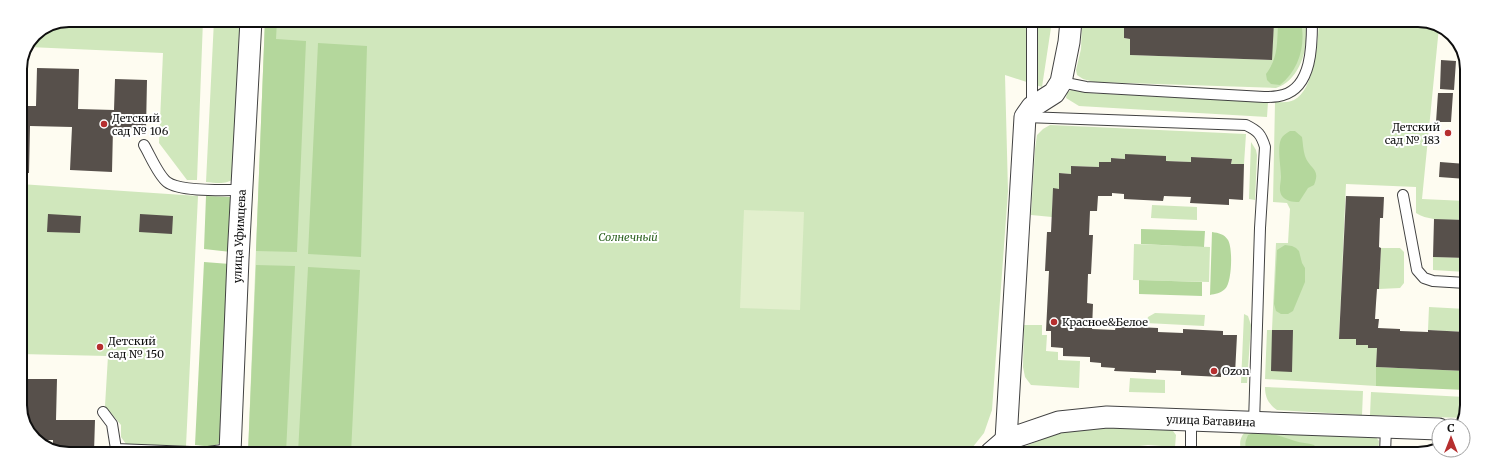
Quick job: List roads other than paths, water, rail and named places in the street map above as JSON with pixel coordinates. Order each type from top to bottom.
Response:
[{"type":"street","name":"улица Уфимцева","points":[[230,447],[251,27]]},
{"type":"street","points":[[999,447],[1028,112],[1054,93],[1061,82],[1070,27]]},
{"type":"street","name":"улица Батавина","points":[[999,447],[1059,422],[1107,417],[1431,430]]},
{"type":"lane","points":[[1032,27],[1028,112],[1246,125],[1254,129],[1262,136],[1265,147],[1260,228],[1254,423]]},
{"type":"lane","points":[[1061,82],[1086,87],[1264,97],[1284,95],[1296,87],[1305,75],[1311,50],[1312,27]]},
{"type":"lane","points":[[144,145],[160,174],[167,182],[176,187],[242,190]]},
{"type":"lane","points":[[1403,195],[1417,270],[1424,278],[1433,282],[1460,283]]},
{"type":"lane","points":[[102,412],[112,424],[115,447]]},
{"type":"lane","points":[[1191,420],[1191,447]]},
{"type":"lane","points":[[1385,447],[1386,428]]},
{"type":"place","name":"Детский сад № 106","points":[[104,124]]},
{"type":"place","name":"Детский сад № 183","points":[[1448,133]]},
{"type":"place","name":"Красное&Белое","points":[[1054,322]]},
{"type":"place","name":"Детский сад № 150","points":[[100,347]]},
{"type":"place","name":"Ozon","points":[[1214,371]]},
{"type":"park label","name":"Солнечный","points":[[628,237]]}]
